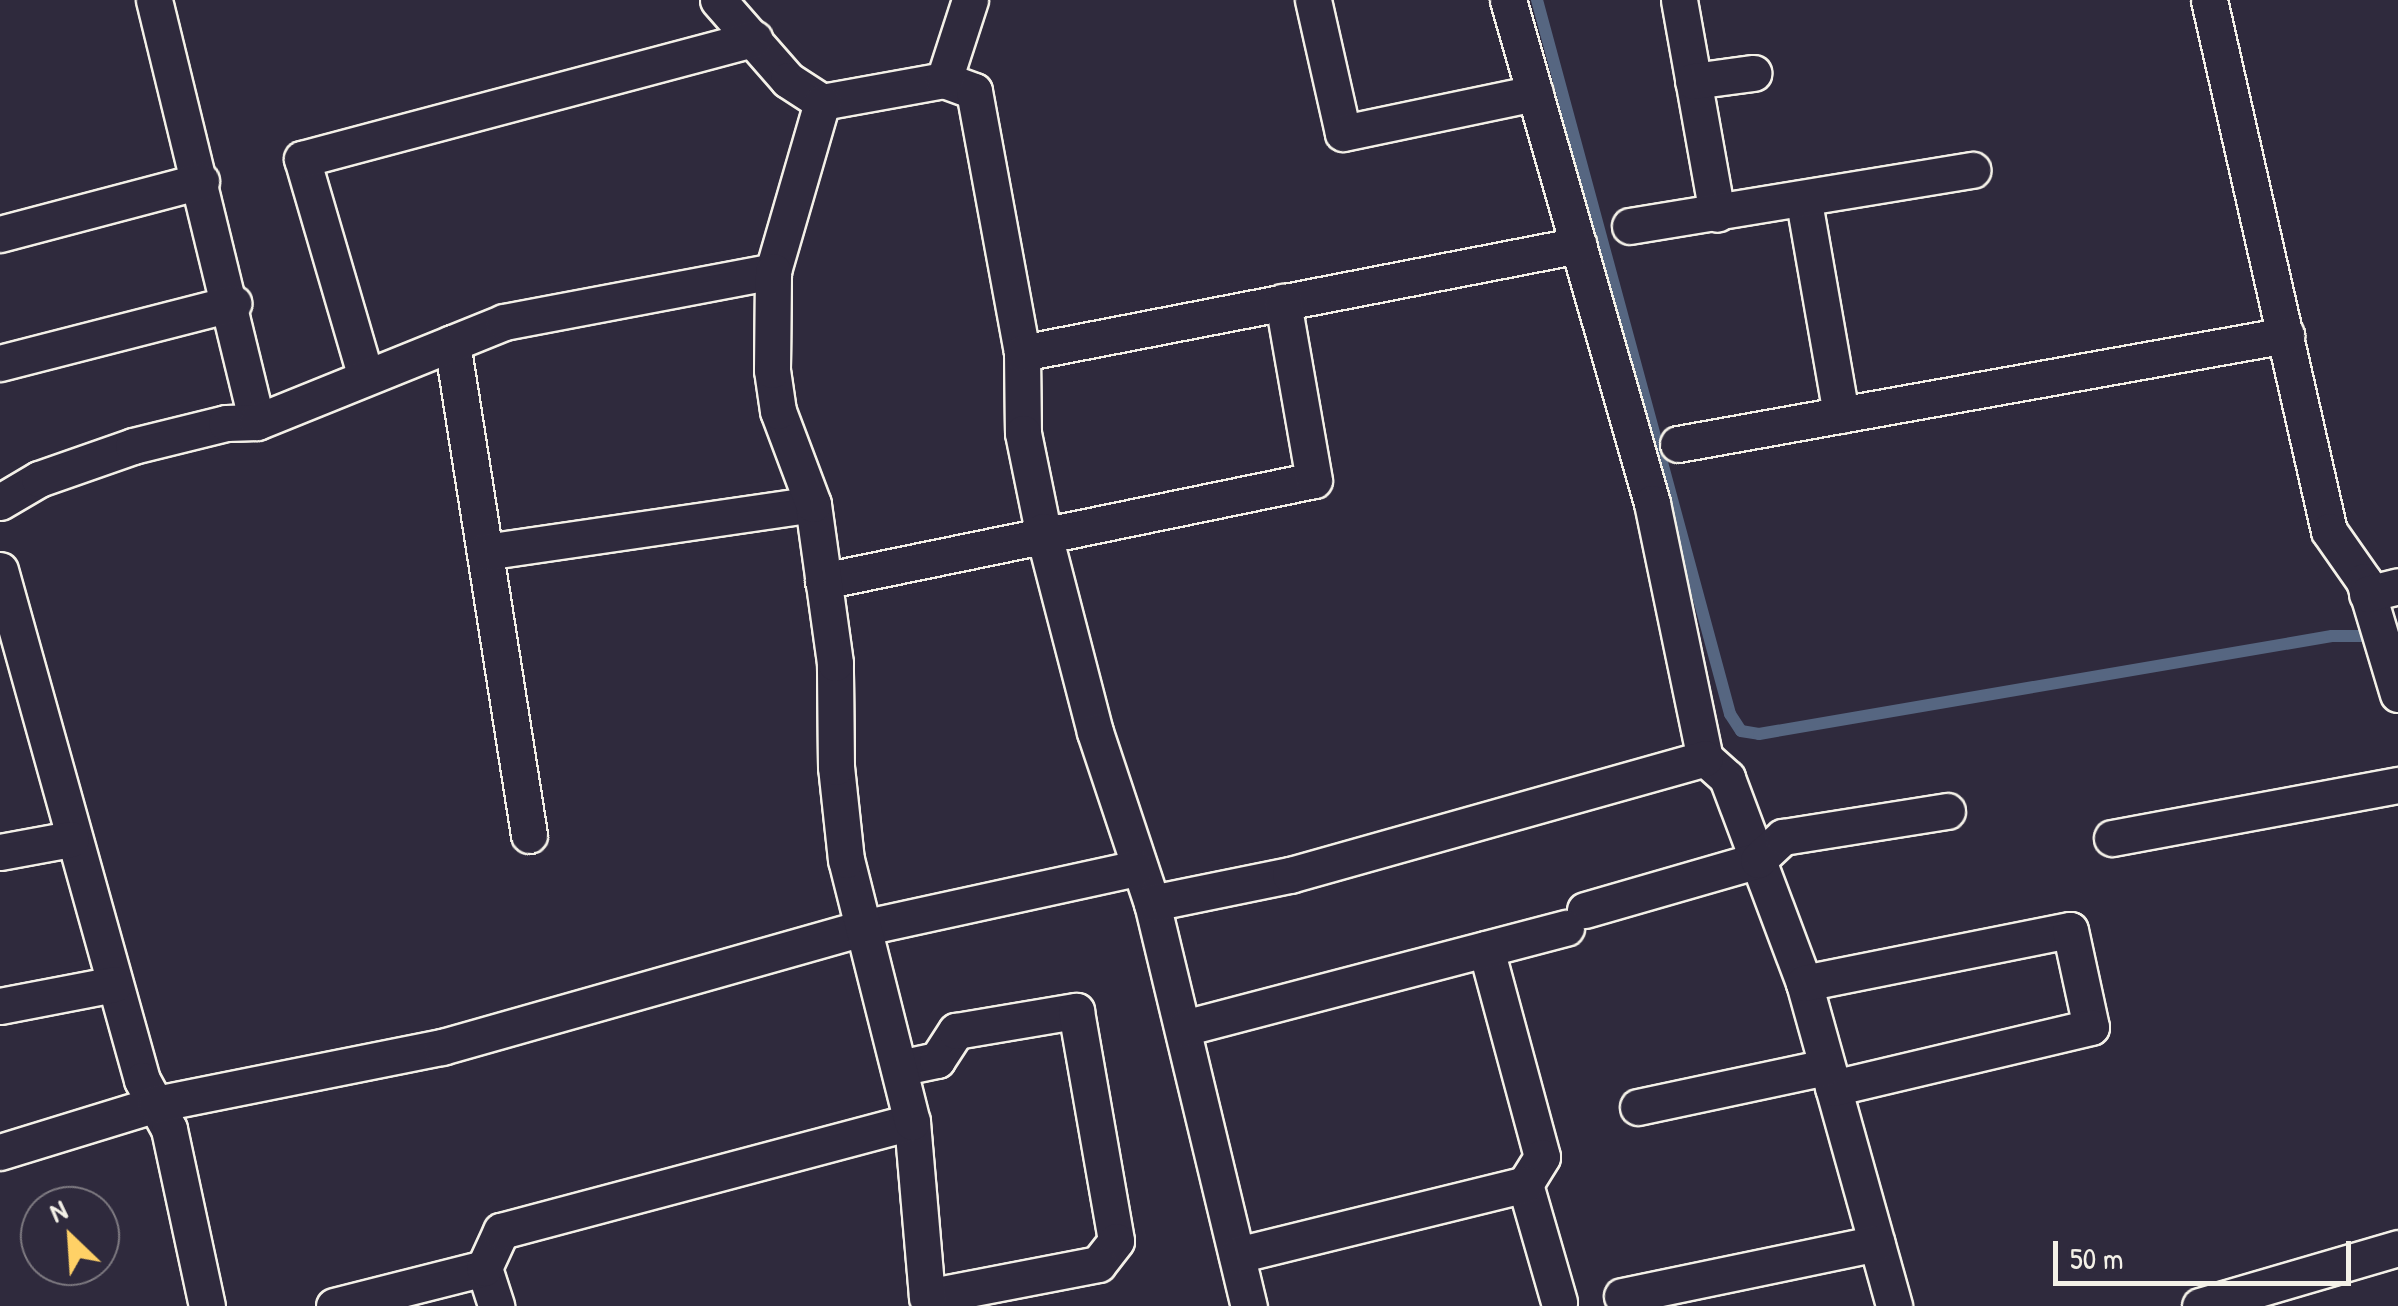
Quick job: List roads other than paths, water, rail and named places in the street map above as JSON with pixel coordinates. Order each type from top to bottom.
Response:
[{"type":"street","points":[[154,0],[233,304],[257,422]]},
{"type":"street","points":[[718,0],[788,80],[822,102],[944,80],[974,92],[1022,353],[1023,433],[1043,531],[1136,868],[1152,903],[1250,1306]]},
{"type":"street","points":[[944,80],[970,0]]},
{"type":"street","points":[[1313,0],[1343,134],[1535,93]]},
{"type":"street","points":[[1508,0],[1652,504],[1705,758],[1728,778],[1804,983],[1894,1306]]},
{"type":"street","points":[[1679,0],[1717,214]]},
{"type":"street","points":[[2208,0],[2329,531],[2380,600],[2385,655],[2398,694]]},
{"type":"street","points":[[365,374],[302,159],[754,39]]},
{"type":"street","points":[[1693,81],[1753,73]]},
{"type":"street","points":[[822,102],[774,271],[778,412],[813,504],[836,663],[836,768],[846,860],[866,927],[912,1122],[927,1301],[1098,1264],[1116,1242],[1076,1011],[956,1030],[937,1060],[900,1068]]},
{"type":"street","points":[[1630,226],[1804,202],[1972,170]]},
{"type":"street","points":[[0,234],[201,182]]},
{"type":"street","points":[[1804,202],[1841,415]]},
{"type":"street","points":[[1022,353],[1579,245]]},
{"type":"street","points":[[0,502],[39,479],[133,446],[226,422],[257,422],[365,374],[504,322],[774,271]]},
{"type":"street","points":[[823,581],[1043,531],[1314,480],[1284,302]]},
{"type":"street","points":[[0,362],[233,304]]},
{"type":"street","points":[[1678,444],[2286,335]]},
{"type":"street","points":[[452,343],[529,835]]},
{"type":"street","points":[[484,552],[813,504]]},
{"type":"street","points":[[0,570],[71,838],[142,1080],[169,1130],[207,1306]]},
{"type":"street","points":[[1152,903],[1290,876],[1705,758]]},
{"type":"street","points":[[2112,838],[2398,784]]},
{"type":"street","points":[[1184,1028],[1486,949],[1758,860],[1783,837],[1947,811]]},
{"type":"street","points":[[0,852],[71,838]]},
{"type":"street","points":[[0,1152],[156,1104],[442,1047],[866,927],[1136,868]]},
{"type":"street","points":[[1638,1107],[1830,1077],[2090,1027],[2070,930],[1804,983]]},
{"type":"street","points":[[1236,1255],[1526,1184],[1542,1157],[1486,949]]},
{"type":"street","points":[[0,1006],[114,984]]},
{"type":"street","points":[[496,1306],[484,1268],[501,1231],[912,1122]]},
{"type":"street","points":[[1526,1184],[1579,1300],[1876,1244]]},
{"type":"street","points":[[2200,1306],[2398,1248]]},
{"type":"street","points":[[334,1306],[484,1268]]},
{"type":"waterway","points":[[1537,0],[1730,714],[1741,731],[1759,734],[2332,636],[2375,636]]}]
